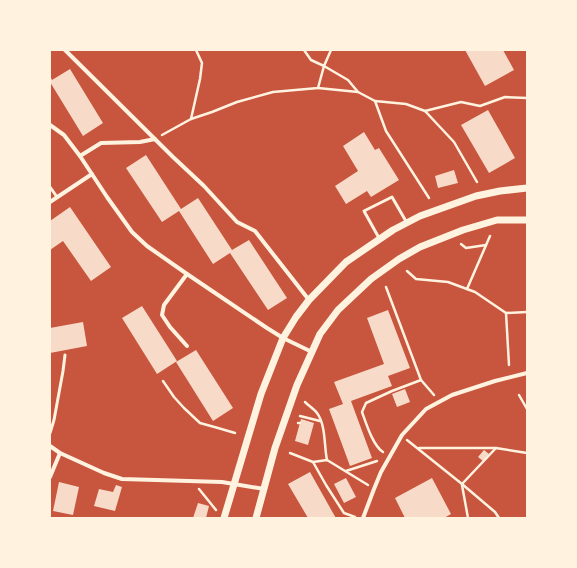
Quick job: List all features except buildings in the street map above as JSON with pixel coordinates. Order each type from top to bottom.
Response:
[{"type":"street","points":[[65,50],[204,186],[237,222],[255,231],[310,300]]},
{"type":"street","points":[[50,125],[64,135],[132,232],[147,246],[262,325],[283,338],[312,352]]},
{"type":"street","points":[[80,156],[101,143],[140,142],[155,139]]},
{"type":"street","points":[[50,202],[92,174]]},
{"type":"street","points":[[224,518],[261,394],[283,338],[310,300],[346,262],[393,230],[420,216],[476,196],[500,191],[527,188]]},
{"type":"street","points":[[256,518],[275,448],[297,385],[320,334],[338,310],[371,279],[399,259],[420,247],[463,230],[497,220],[527,220]]},
{"type":"street","points":[[187,274],[164,305],[162,315],[170,327],[187,346]]},
{"type":"street","points":[[363,518],[381,472],[402,435],[426,409],[452,394],[527,373]]},
{"type":"street","points":[[50,446],[60,453],[104,473],[122,479],[222,482],[264,488]]},
{"type":"street","points":[[50,477],[60,453]]},
{"type":"lane","points":[[50,187],[57,197]]},
{"type":"lane","points":[[379,239],[364,211],[392,197],[407,223]]},
{"type":"lane","points":[[50,433],[54,420],[65,355]]},
{"type":"path","points":[[191,119],[202,63],[196,50]]},
{"type":"path","points":[[304,50],[312,60],[348,80],[358,92]]},
{"type":"path","points":[[318,88],[324,66],[332,50]]},
{"type":"path","points":[[155,139],[191,119],[237,102],[273,92],[318,88],[358,92],[375,101],[406,104],[425,111],[454,142],[477,182]]},
{"type":"path","points":[[425,111],[461,102],[480,106],[505,97],[527,98]]},
{"type":"path","points":[[375,101],[386,131],[429,198]]},
{"type":"path","points":[[467,289],[490,236]]},
{"type":"path","points":[[461,244],[466,248],[486,245]]},
{"type":"path","points":[[407,271],[416,279],[448,282],[475,292],[506,313],[527,312]]},
{"type":"path","points":[[386,287],[421,380],[438,402]]},
{"type":"path","points":[[506,313],[509,365]]},
{"type":"path","points":[[390,457],[379,449],[366,425],[362,412],[366,403],[421,380]]},
{"type":"path","points":[[163,381],[174,397],[200,423],[235,434]]},
{"type":"path","points":[[519,395],[527,409]]},
{"type":"path","points":[[305,402],[317,414],[324,430],[327,460]]},
{"type":"path","points":[[300,416],[320,421]]},
{"type":"path","points":[[402,435],[495,512],[499,518]]},
{"type":"path","points":[[418,448],[496,448],[527,454]]},
{"type":"path","points":[[462,484],[496,448]]},
{"type":"path","points":[[290,453],[313,462],[327,460],[374,489]]},
{"type":"path","points":[[346,471],[377,461]]},
{"type":"path","points":[[313,462],[344,513],[359,518]]},
{"type":"path","points":[[462,484],[468,518]]},
{"type":"path","points":[[199,488],[216,510]]}]
